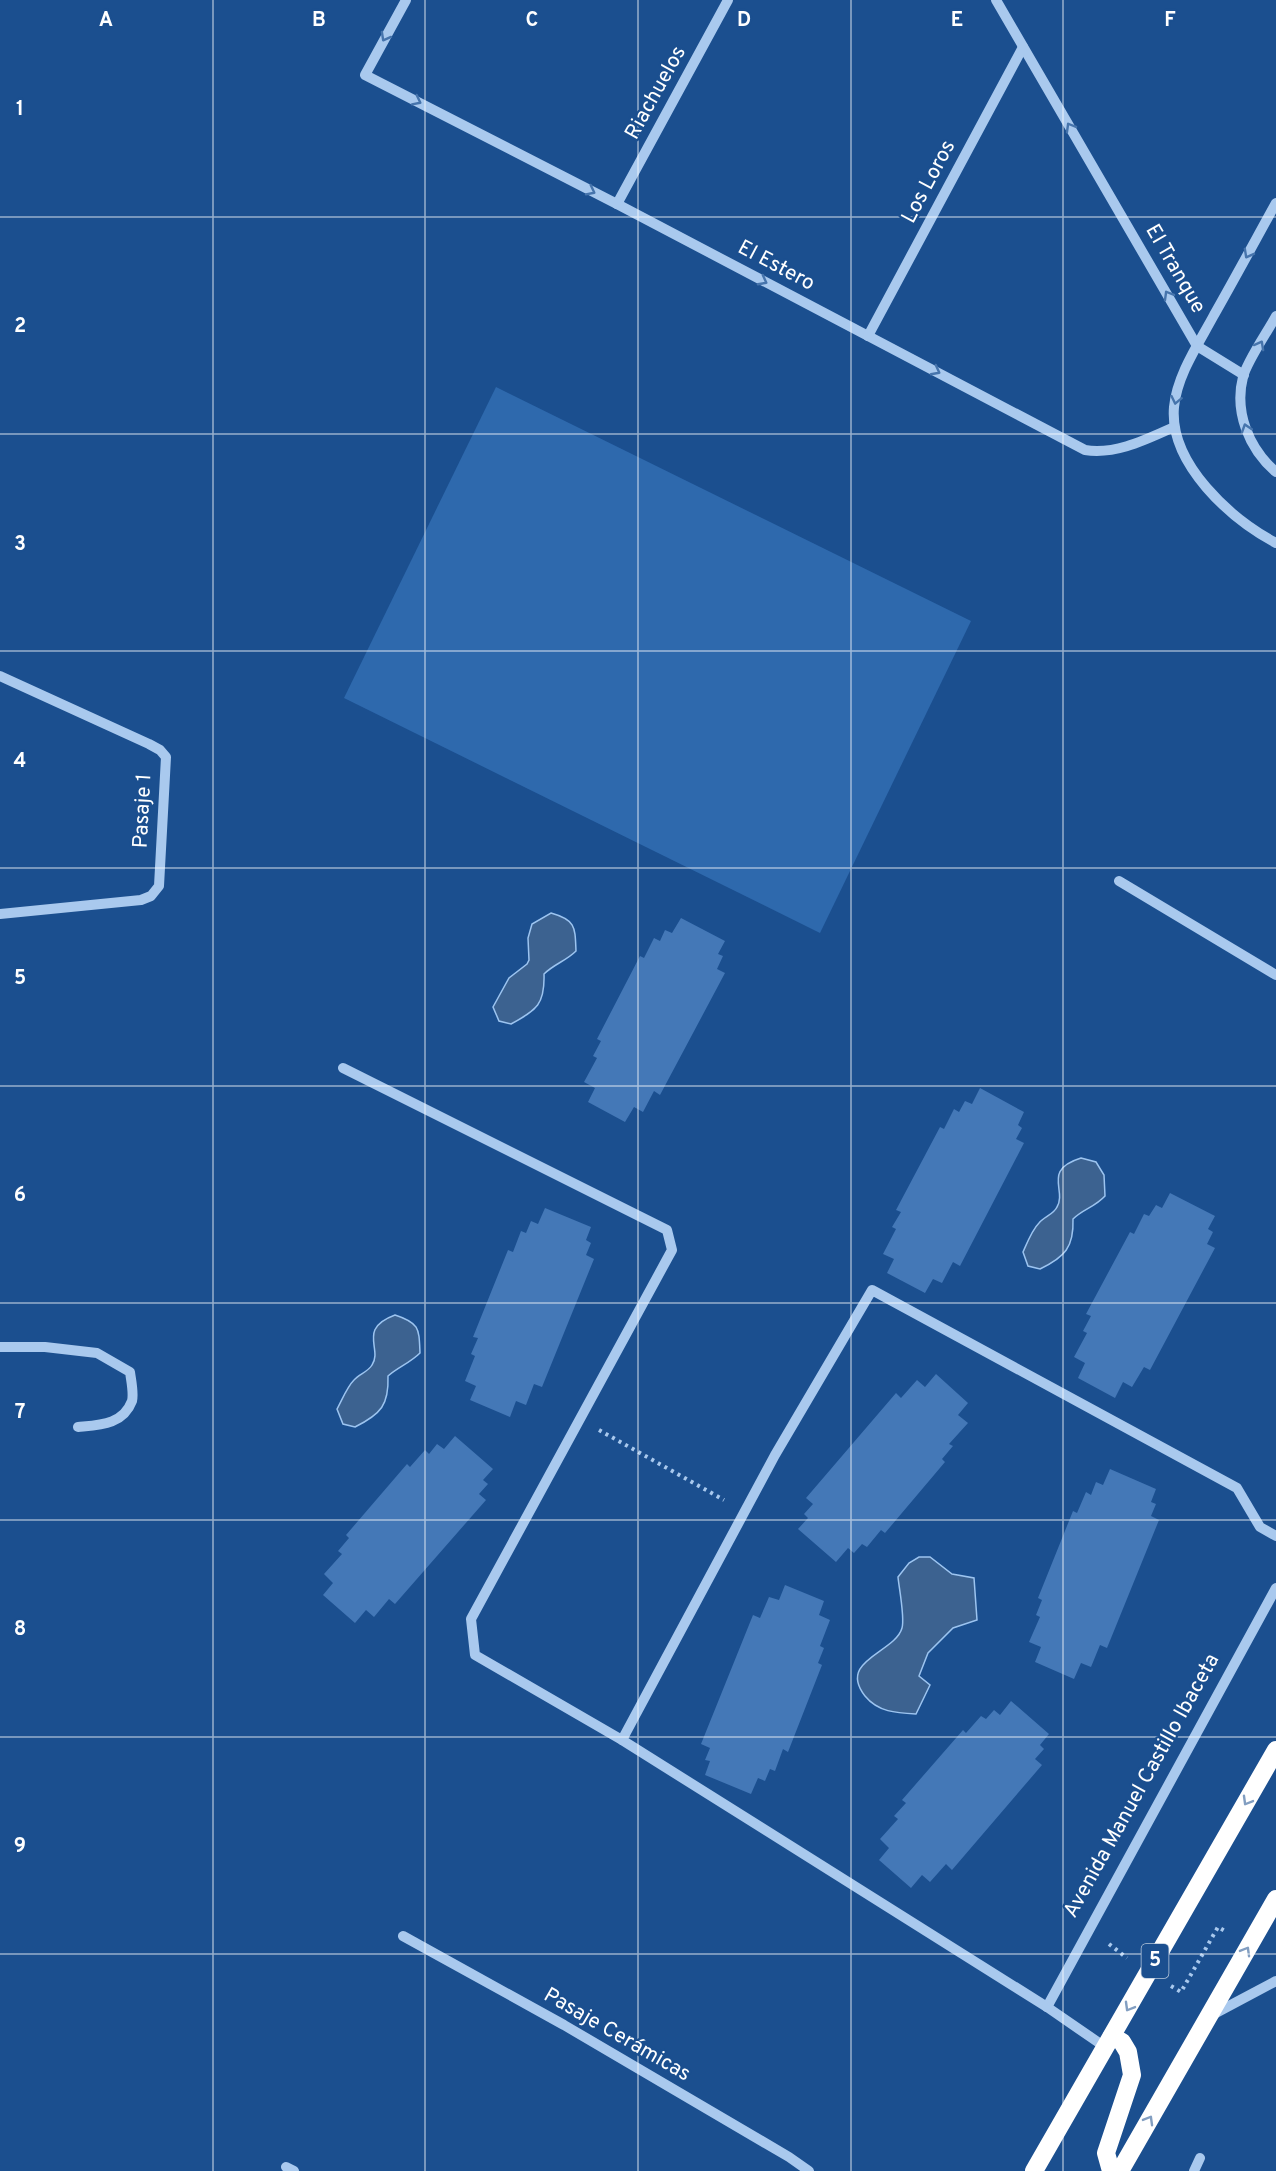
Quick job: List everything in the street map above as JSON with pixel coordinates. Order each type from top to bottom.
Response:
[{"type":"highway","name":"5","points":[[1034,2171],[1276,1750]]},
{"type":"highway","points":[[1120,2171],[1276,1899]]},
{"type":"highway","points":[[1109,2042],[1122,2042],[1128,2052],[1132,2075],[1106,2153],[1111,2171]]},
{"type":"street","name":"El Estero","points":[[406,0],[365,75],[617,204],[1085,450],[1101,452],[1121,448],[1174,427]]},
{"type":"street","name":"Riachuelos","points":[[617,204],[728,0]]},
{"type":"street","name":"El Tranque","points":[[996,0],[1197,346],[1179,386],[1174,406],[1174,427],[1182,450],[1208,490],[1227,510],[1250,528],[1276,543]]},
{"type":"street","name":"Los Loros","points":[[868,336],[1023,47]]},
{"type":"street","points":[[1244,375],[1197,346],[1276,203]]},
{"type":"street","points":[[1276,316],[1244,375],[1241,394],[1242,413],[1254,448],[1276,472]]},
{"type":"street","name":"Pasaje 1","points":[[0,676],[149,744],[160,750],[166,757],[159,886],[151,896],[141,900],[0,914]]},
{"type":"street","points":[[1119,881],[1276,975]]},
{"type":"street","points":[[343,1068],[667,1230],[672,1250],[471,1619],[475,1655],[622,1740],[1047,2007],[1109,2042]]},
{"type":"street","points":[[622,1740],[775,1455],[872,1290],[1237,1488],[1260,1527],[1276,1536]]},
{"type":"street","points":[[0,1347],[45,1347],[96,1353],[130,1372],[133,1400],[123,1416],[106,1425],[78,1427]]},
{"type":"street","name":"Avenida Manuel Castillo Ibaceta","points":[[1047,2007],[1276,1588]]},
{"type":"street","name":"Pasaje Cerámicas","points":[[403,1936],[564,2025],[809,2171]]},
{"type":"street","points":[[1209,2016],[1276,1981]]},
{"type":"street","points":[[1194,2171],[1200,2158]]},
{"type":"path","points":[[580,1420],[745,1511]]},
{"type":"shaded area","points":[[496,387],[971,621],[820,933],[344,698]]},
{"type":"shaded area","points":[[551,913],[570,922],[574,930],[576,951],[544,974],[541,999],[533,1010],[511,1024],[499,1021],[493,1007],[509,978],[529,960],[528,938],[532,924]]},
{"type":"shaded area","points":[[1081,1158],[1096,1162],[1104,1175],[1105,1196],[1073,1219],[1070,1244],[1062,1255],[1040,1269],[1028,1266],[1023,1252],[1036,1226],[1057,1207],[1059,1174],[1062,1168]]},
{"type":"shaded area","points":[[395,1315],[414,1324],[418,1333],[420,1353],[388,1376],[385,1401],[377,1413],[355,1427],[343,1424],[337,1409],[351,1383],[372,1365],[375,1359],[373,1339],[377,1326]]},
{"type":"shaded area","points":[[919,1557],[930,1557],[952,1574],[974,1578],[977,1620],[953,1628],[928,1653],[919,1676],[930,1685],[916,1714],[895,1712],[870,1701],[858,1684],[858,1674],[870,1658],[897,1637],[902,1628],[898,1577],[909,1563]]},
{"type":"building","points":[[681,918],[725,941],[718,954],[723,956],[717,969],[725,973],[660,1095],[654,1091],[643,1112],[634,1107],[625,1122],[588,1102],[595,1088],[584,1082],[597,1058],[593,1056],[601,1041],[597,1039],[640,956],[644,958],[654,938],[660,941],[665,930],[672,933]]},
{"type":"building","points":[[980,1088],[1024,1112],[1018,1125],[1022,1128],[1016,1139],[1024,1143],[960,1266],[953,1262],[942,1283],[933,1279],[925,1293],[887,1273],[894,1259],[883,1254],[896,1229],[892,1227],[901,1212],[896,1210],[940,1127],[944,1129],[954,1109],[959,1112],[965,1101],[972,1104]]},
{"type":"building","points":[[1170,1193],[1215,1216],[1208,1229],[1213,1232],[1207,1244],[1215,1248],[1150,1370],[1144,1367],[1132,1387],[1123,1382],[1115,1398],[1078,1378],[1085,1363],[1074,1357],[1087,1333],[1083,1331],[1091,1316],[1086,1314],[1130,1232],[1134,1234],[1144,1214],[1149,1216],[1156,1205],[1162,1208]]},
{"type":"building","points":[[545,1208],[591,1227],[586,1240],[591,1243],[586,1255],[594,1259],[542,1387],[534,1384],[526,1405],[516,1401],[510,1417],[470,1400],[476,1386],[465,1381],[475,1356],[471,1354],[478,1338],[473,1337],[508,1250],[513,1252],[521,1231],[526,1233],[531,1221],[538,1224]]},
{"type":"building","points":[[936,1374],[968,1403],[958,1415],[968,1423],[949,1444],[953,1446],[942,1459],[945,1462],[885,1533],[881,1530],[867,1547],[862,1544],[854,1553],[848,1548],[836,1562],[798,1529],[808,1518],[804,1514],[813,1504],[806,1498],[896,1393],[901,1398],[917,1380],[925,1387]]},
{"type":"building","points":[[455,1436],[493,1469],[483,1480],[488,1484],[479,1494],[486,1500],[395,1604],[389,1599],[374,1617],[366,1610],[355,1623],[323,1595],[333,1583],[324,1574],[342,1554],[338,1551],[349,1538],[346,1535],[407,1464],[410,1467],[425,1450],[429,1454],[437,1444],[444,1449]]},
{"type":"building","points":[[1110,1469],[1156,1489],[1151,1502],[1156,1504],[1151,1516],[1159,1520],[1107,1648],[1100,1645],[1091,1667],[1081,1663],[1074,1679],[1035,1662],[1041,1647],[1029,1642],[1040,1617],[1036,1615],[1042,1600],[1038,1598],[1073,1511],[1077,1513],[1086,1492],[1091,1495],[1096,1482],[1103,1485]]},
{"type":"building","points":[[785,1585],[824,1601],[819,1615],[830,1620],[820,1646],[824,1648],[818,1663],[822,1665],[788,1752],[783,1749],[775,1771],[770,1769],[765,1781],[758,1778],[751,1794],[705,1775],[710,1761],[705,1760],[710,1748],[701,1744],[753,1615],[760,1618],[769,1597],[779,1600]]},
{"type":"building","points":[[1011,1701],[1049,1734],[1040,1745],[1044,1749],[1035,1759],[1042,1765],[952,1870],[946,1864],[930,1882],[922,1875],[911,1888],[879,1860],[889,1848],[880,1839],[898,1819],[894,1816],[906,1803],[902,1800],[963,1730],[966,1733],[981,1716],[986,1719],[994,1710],[1000,1715]]}]
